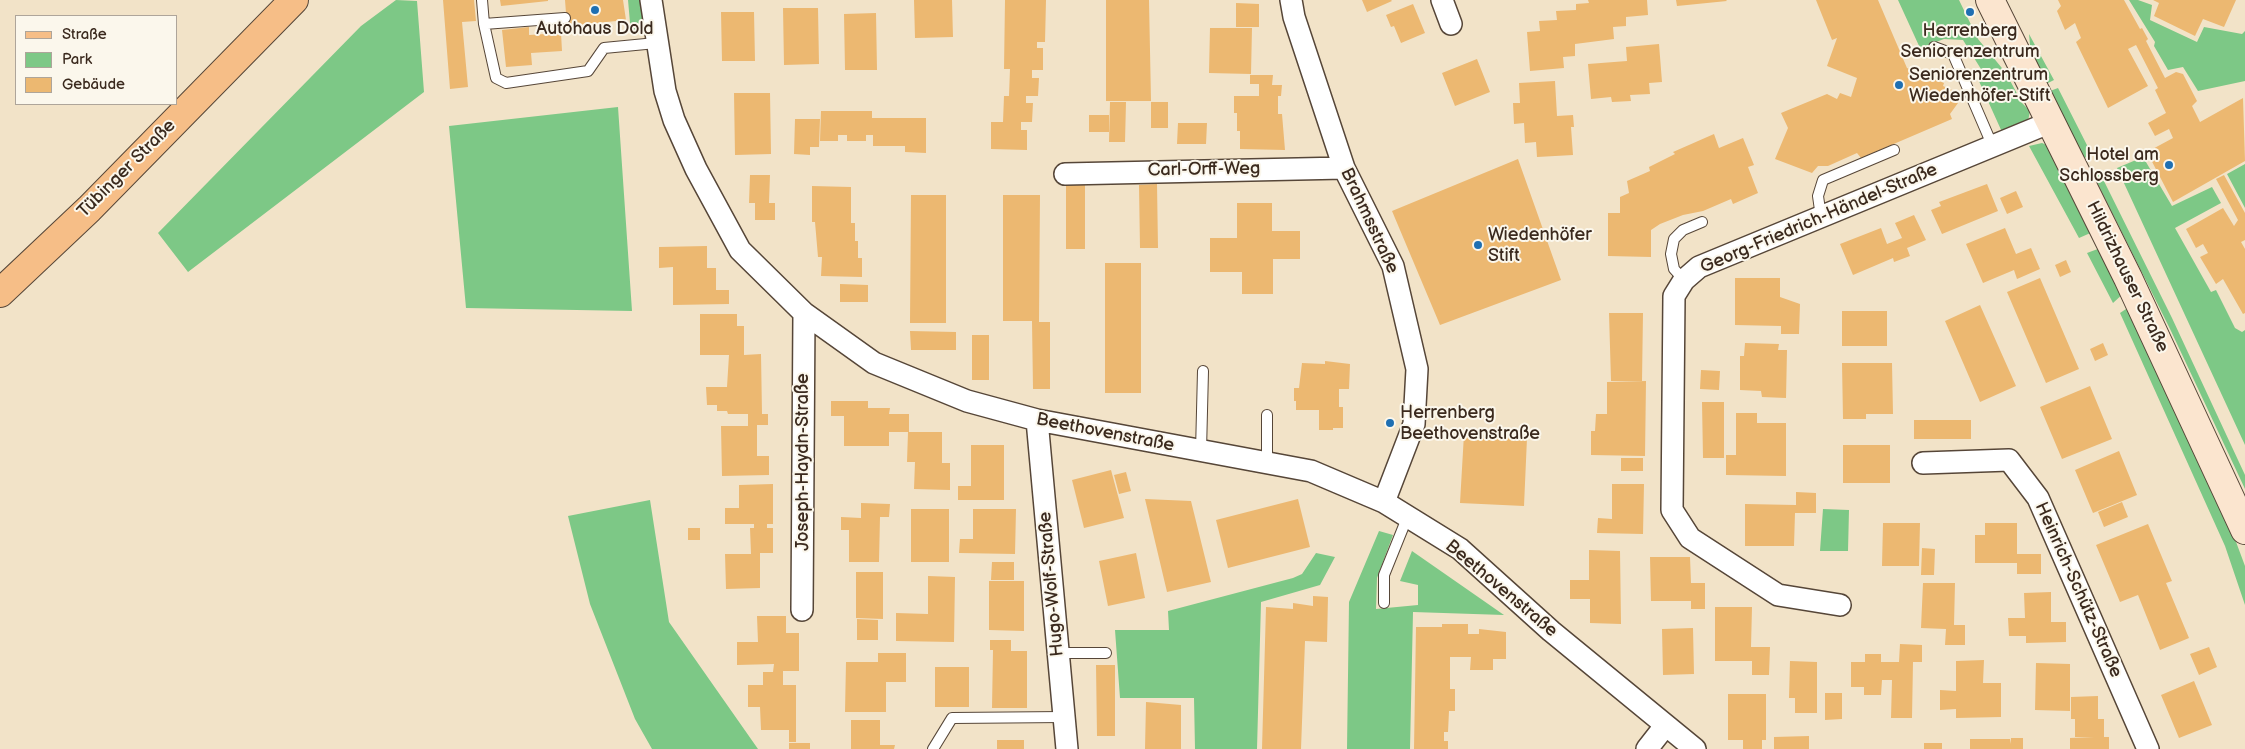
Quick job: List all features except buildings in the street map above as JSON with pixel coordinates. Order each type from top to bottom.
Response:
[{"type":"main road","name":"Tübinger Straße","points":[[0,294],[89,208],[294,0]]},
{"type":"main road","name":"Hildrizhauser Straße","points":[[1990,0],[2128,278],[2245,530]]},
{"type":"street","name":"Brahmsstraße","points":[[1291,0],[1294,17],[1344,168],[1393,266],[1417,369],[1414,424],[1384,502]]},
{"type":"street","points":[[1442,0],[1450,24]]},
{"type":"street","name":"Beethovenstraße","points":[[658,1],[656,43],[666,91],[674,120],[696,169],[740,250],[804,313],[874,363],[967,401],[1037,420],[1267,462],[1311,472],[1384,502],[1407,518],[1460,549],[1551,631],[1695,749]]},
{"type":"street","name":"Georg-Friedrich-Händel-Straße","points":[[1840,605],[1778,594],[1690,538],[1672,510],[1674,296],[1684,280],[1699,267],[2051,122]]},
{"type":"street","name":"Carl-Orff-Weg","points":[[1065,174],[1344,168]]},
{"type":"street","name":"Joseph-Haydn-Straße","points":[[802,610],[804,313]]},
{"type":"street","name":"Hugo-Wolf-Straße","points":[[1037,420],[1067,749]]},
{"type":"street","name":"Heinrich-Schütz-Straße","points":[[1923,463],[2009,460],[2038,498],[2148,749]]},
{"type":"street","points":[[1647,749],[1665,726]]},
{"type":"lane","points":[[482,0],[484,24],[496,78],[506,84],[588,71],[604,48],[656,43]]},
{"type":"lane","points":[[484,24],[565,18]]},
{"type":"lane","points":[[1934,47],[1953,54],[1993,146]]},
{"type":"lane","points":[[1821,217],[1818,196],[1823,180],[1894,150]]},
{"type":"lane","points":[[1684,280],[1674,269],[1671,254],[1674,239],[1683,230],[1702,222]]},
{"type":"lane","points":[[1201,451],[1202,371]]},
{"type":"lane","points":[[1267,415],[1267,462]]},
{"type":"lane","points":[[1384,603],[1384,575],[1407,518]]},
{"type":"lane","points":[[1058,653],[1106,653]]},
{"type":"lane","points":[[933,749],[952,718],[1064,717]]},
{"type":"green space","points":[[396,0],[417,1],[424,92],[188,272],[158,233],[361,26]]},
{"type":"green space","points":[[628,0],[641,0],[644,33],[631,34]]},
{"type":"green space","points":[[1898,0],[1959,0],[1978,39],[2006,73],[2022,103],[2030,111],[2028,121],[2002,132],[1978,79],[1984,74],[1963,40],[1944,39],[1920,48]]},
{"type":"green space","points":[[2129,0],[2138,0],[2152,5],[2150,20],[2197,42],[2204,27],[2242,34],[2245,31],[2245,81],[2198,91],[2183,67],[2168,70],[2154,46],[2155,42]]},
{"type":"green space","points":[[2029,34],[2054,80],[2046,84],[2031,56]]},
{"type":"green space","points":[[2058,88],[2092,155],[2088,158],[2083,157],[2050,91]]},
{"type":"green space","points":[[618,107],[632,311],[466,308],[449,126]]},
{"type":"green space","points":[[2042,143],[2049,146],[2095,231],[2079,238],[2029,146]]},
{"type":"green space","points":[[2143,157],[2172,206],[2212,187],[2221,203],[2175,228],[2211,292],[2216,290],[2235,328],[2242,332],[2245,330],[2245,445],[2117,168]]},
{"type":"green space","points":[[2245,164],[2245,208],[2227,174]]},
{"type":"green space","points":[[2099,171],[2172,318],[2245,475],[2245,489],[2171,331],[2093,174]]},
{"type":"green space","points":[[2103,247],[2125,292],[2113,303],[2087,253]]},
{"type":"green space","points":[[2126,309],[2131,309],[2229,523],[2245,566],[2245,605],[2225,546],[2120,313]]},
{"type":"green space","points":[[650,500],[669,622],[758,749],[652,749],[635,719],[590,604],[568,516]]},
{"type":"green space","points":[[1823,509],[1849,510],[1848,551],[1820,551]]},
{"type":"green space","points":[[1379,531],[1393,535],[1377,578],[1376,609],[1418,605],[1418,585],[1400,581],[1412,551],[1504,615],[1413,612],[1410,749],[1347,749],[1349,602]]},
{"type":"green space","points":[[1316,553],[1335,557],[1320,585],[1261,602],[1257,749],[1195,749],[1194,698],[1120,698],[1115,630],[1169,630],[1168,611],[1293,578],[1302,574]]},
{"type":"place","name":"Autohaus Dold","points":[[595,10]]},
{"type":"place","name":"Herrenberg Seniorenzentrum","points":[[1970,12]]},
{"type":"place","name":"Seniorenzentrum Wiedenhöfer-Stift","points":[[1899,85]]},
{"type":"place","name":"Hotel am Schlossberg","points":[[2169,165]]},
{"type":"place","name":"Wiedenhöfer Stift","points":[[1478,245]]},
{"type":"place","name":"Herrenberg Beethovenstraße","points":[[1390,423]]}]
